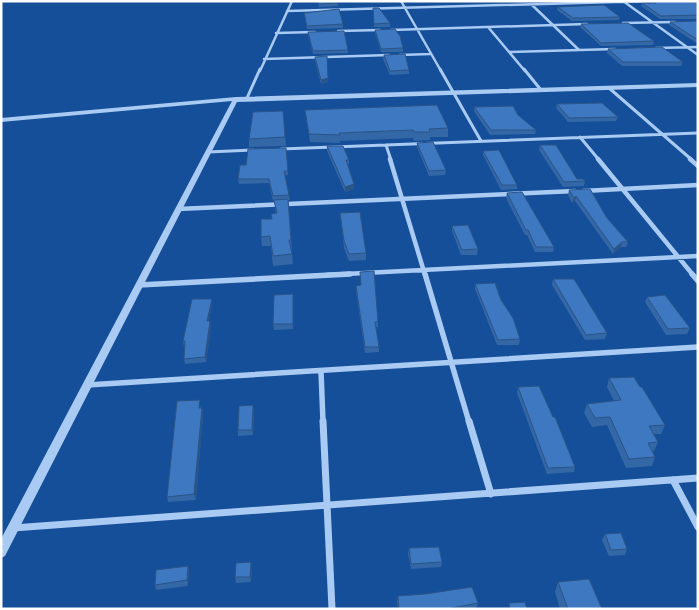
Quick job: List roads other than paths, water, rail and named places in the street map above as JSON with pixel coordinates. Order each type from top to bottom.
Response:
[{"type":"street","points":[[247,98],[292,1]]},
{"type":"street","points":[[401,1],[481,141]]},
{"type":"street","points":[[467,1],[471,6]]},
{"type":"street","points":[[287,11],[651,1]]},
{"type":"street","points":[[623,2],[698,55]]},
{"type":"street","points":[[532,5],[579,50]]},
{"type":"street","points":[[622,24],[679,22]]},
{"type":"street","points":[[332,31],[593,24]]},
{"type":"street","points":[[488,27],[542,90]]},
{"type":"street","points":[[276,33],[323,32]]},
{"type":"street","points":[[648,48],[698,47]]},
{"type":"street","points":[[510,52],[618,49]]},
{"type":"street","points":[[264,59],[430,54]]},
{"type":"street","points":[[1,120],[247,98],[698,85]]},
{"type":"street","points":[[610,88],[698,166]]},
{"type":"street","points":[[1,552],[236,99]]},
{"type":"street","points":[[277,149],[698,133]]},
{"type":"street","points":[[580,137],[698,281]]},
{"type":"street","points":[[386,145],[491,494]]},
{"type":"street","points":[[208,152],[257,150]]},
{"type":"street","points":[[178,209],[698,185]]},
{"type":"street","points":[[139,285],[698,256]]},
{"type":"street","points":[[87,385],[698,348]]},
{"type":"street","points":[[321,371],[332,609]]},
{"type":"street","points":[[13,528],[698,478]]},
{"type":"street","points":[[673,480],[698,527]]}]
